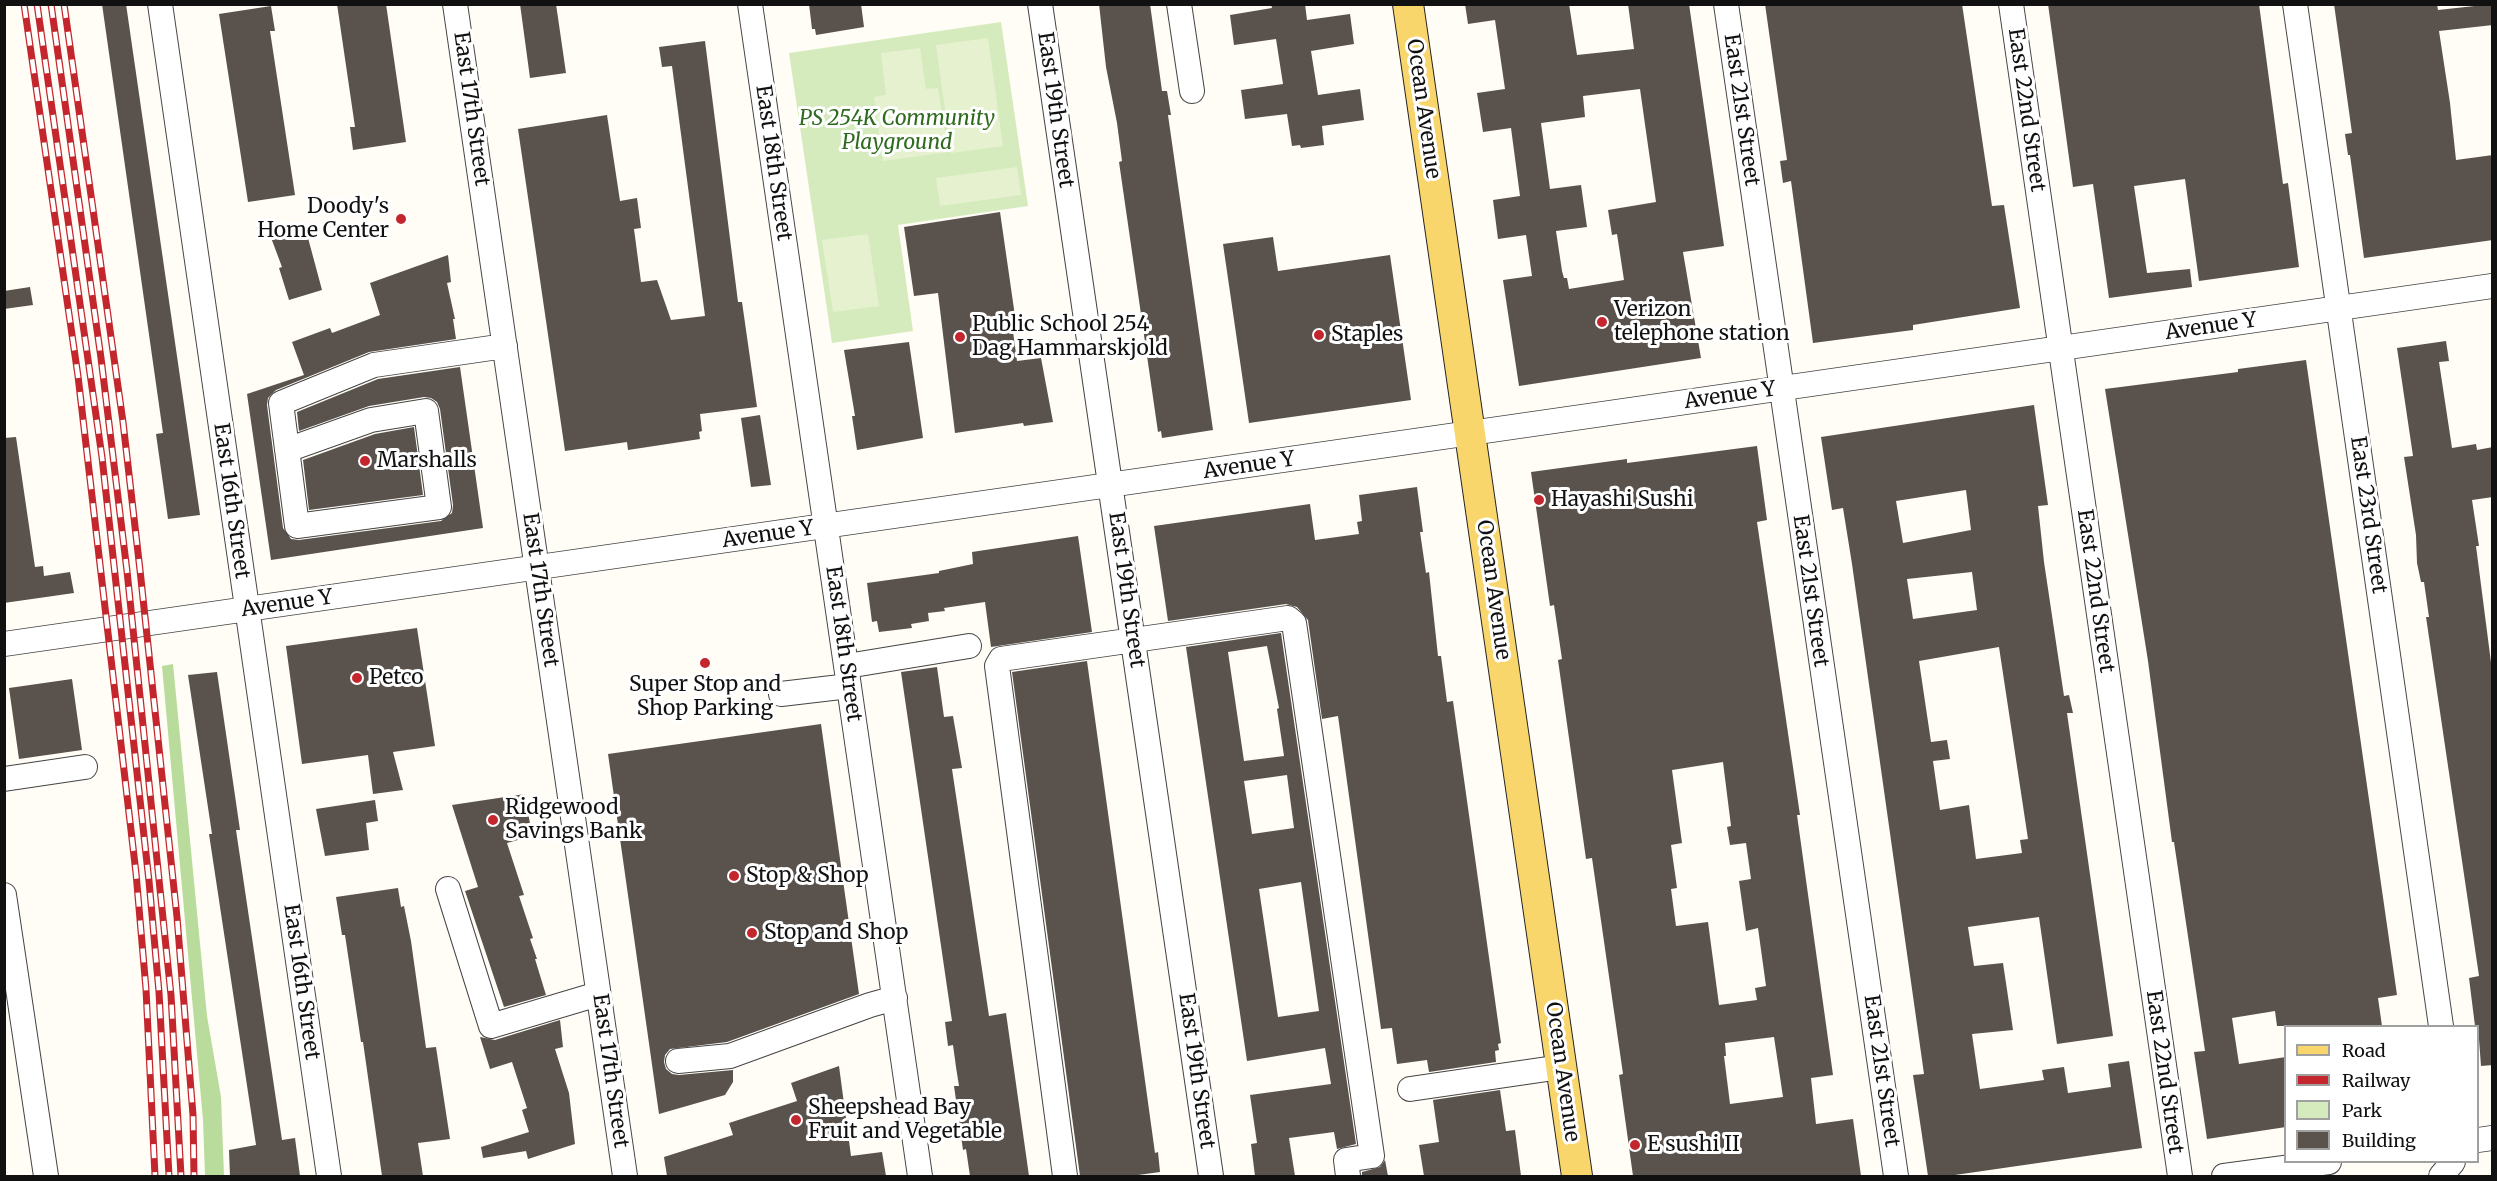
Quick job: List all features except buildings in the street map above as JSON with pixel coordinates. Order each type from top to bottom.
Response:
[{"type":"main road","name":"Ocean Avenue","points":[[1408,4],[1577,1176]]},
{"type":"street","name":"East 16th Street","points":[[160,4],[329,1176]]},
{"type":"street","name":"East 17th Street","points":[[455,4],[625,1176]]},
{"type":"street","name":"East 18th Street","points":[[750,4],[920,1176]]},
{"type":"street","name":"East 19th Street","points":[[1040,4],[1211,1176]]},
{"type":"street","points":[[1179,4],[1192,91]]},
{"type":"street","name":"East 21st Street","points":[[1726,4],[1896,1176]]},
{"type":"street","name":"East 22nd Street","points":[[2010,4],[2180,1176]]},
{"type":"street","name":"East 23rd Street","points":[[2295,4],[2441,1025]]},
{"type":"street","name":"Avenue Y","points":[[4,644],[2493,286]]},
{"type":"street","points":[[287,450],[372,420],[426,411],[439,507],[297,526],[287,450],[281,403],[374,365],[505,346]]},
{"type":"street","points":[[1065,1176],[996,666],[1001,659],[1288,618],[1294,623],[1372,1156],[1346,1160],[1348,1176]]},
{"type":"street","points":[[781,694],[969,645]]},
{"type":"street","points":[[4,779],[85,767]]},
{"type":"street","points":[[448,889],[491,1026],[598,994]]},
{"type":"street","points":[[4,895],[46,1176]]},
{"type":"street","points":[[678,1061],[730,1056],[895,998]]},
{"type":"street","points":[[1410,1089],[1561,1068]]},
{"type":"street","points":[[2224,1176],[2315,1163]]},
{"type":"street","points":[[2441,1176],[2451,1163]]},
{"type":"green space","name":"PS 254K Community Playground","points":[[1001,22],[1028,206],[898,225],[913,331],[832,343],[789,53]]},
{"type":"green space","points":[[988,38],[1003,146],[951,153],[936,45]]},
{"type":"green space","points":[[920,48],[926,89],[938,88],[948,152],[883,161],[874,97],[886,95],[881,53]]},
{"type":"green space","points":[[1017,167],[1021,195],[940,206],[936,178]]},
{"type":"green space","points":[[868,234],[879,306],[833,312],[822,240]]},
{"type":"green space","points":[[173,664],[207,1016],[221,1097],[224,1176],[205,1176],[203,1120],[162,666]]},
{"type":"railway","points":[[24,4],[78,376],[136,873],[146,989],[155,1176]]},
{"type":"railway","points":[[37,4],[102,457],[149,881],[159,992],[169,1176]]},
{"type":"railway","points":[[51,4],[101,358],[127,571],[171,995],[181,1176]]},
{"type":"railway","points":[[64,4],[123,422],[140,570],[177,917],[193,1115],[194,1176]]},
{"type":"place","name":"Doody's Home Center","points":[[401,219]]},
{"type":"place","name":"Verizon telephone station","points":[[1602,322]]},
{"type":"place","name":"Staples","points":[[1319,335]]},
{"type":"place","name":"Public School 254 Dag Hammarskjold","points":[[960,337]]},
{"type":"place","name":"Marshalls","points":[[365,461]]},
{"type":"place","name":"Hayashi Sushi","points":[[1539,500]]},
{"type":"place","name":"Super Stop and Shop Parking","points":[[705,663]]},
{"type":"place","name":"Petco","points":[[357,678]]},
{"type":"place","name":"Ridgewood Savings Bank","points":[[493,820]]},
{"type":"place","name":"Stop & Shop","points":[[734,876]]},
{"type":"place","name":"Stop and Shop","points":[[752,933]]},
{"type":"place","name":"Sheepshead Bay Fruit and Vegetable","points":[[796,1120]]},
{"type":"place","name":"E sushi II","points":[[1635,1145]]}]
